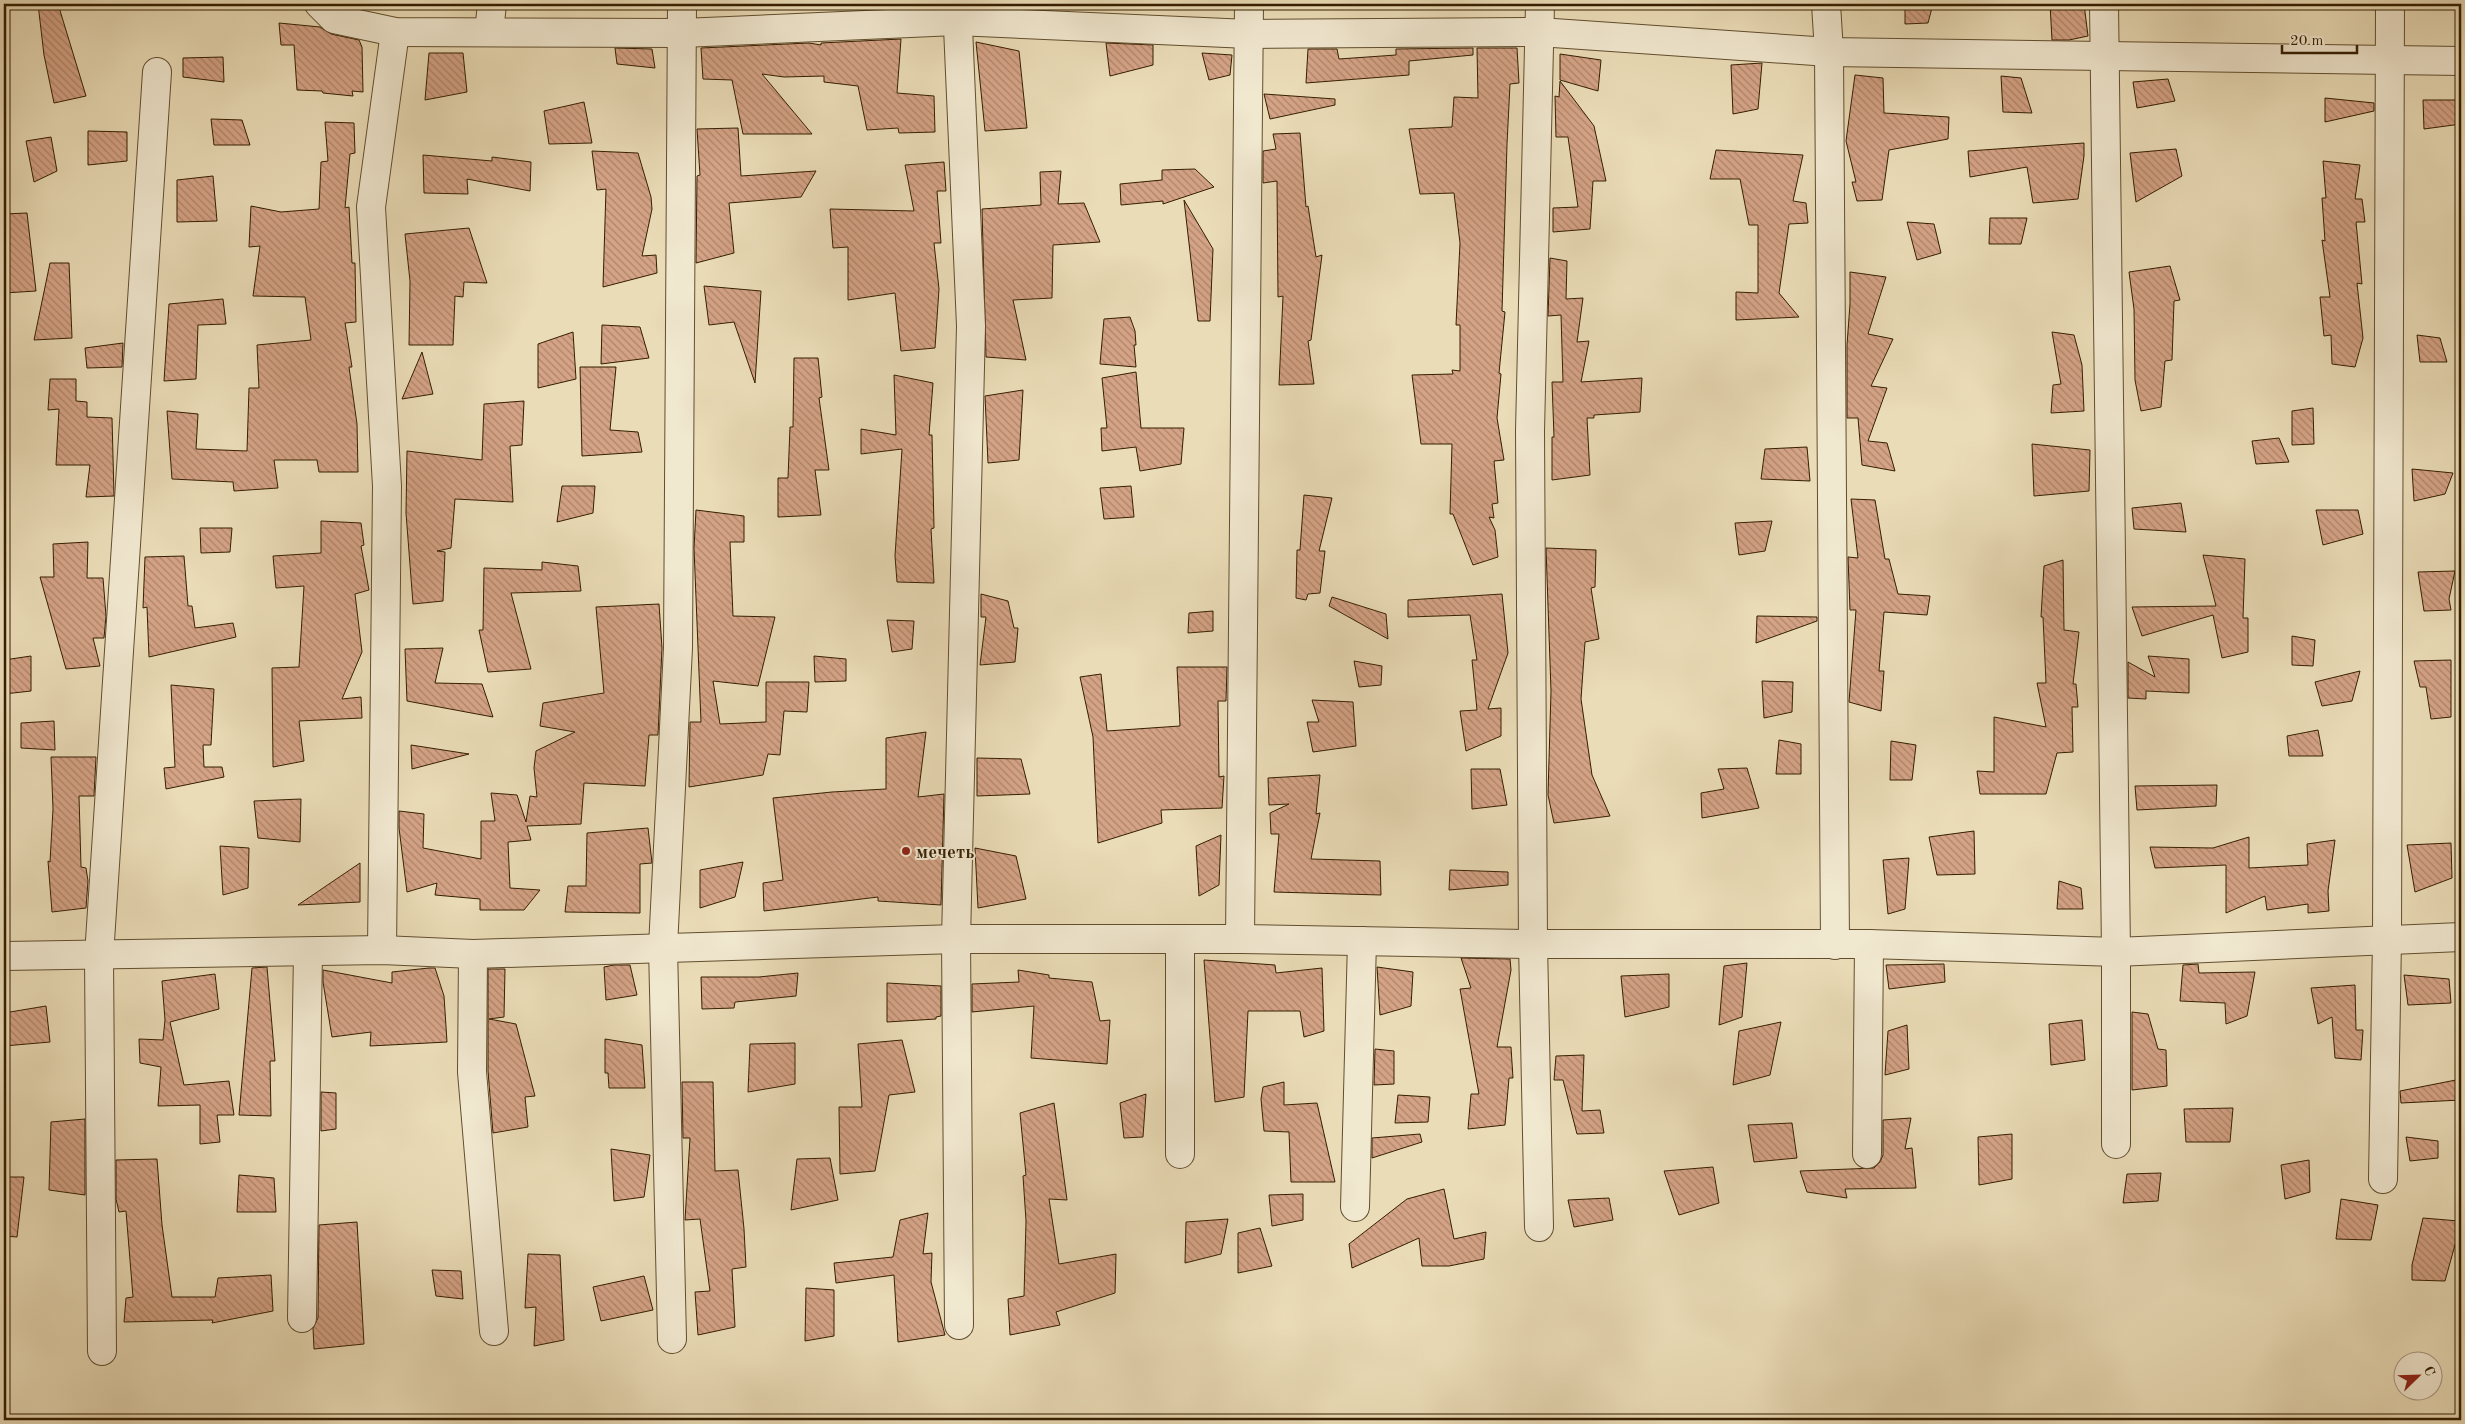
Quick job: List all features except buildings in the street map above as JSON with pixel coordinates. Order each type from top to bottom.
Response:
[{"type":"street","points":[[319,4],[334,18],[395,32],[682,33],[957,13],[1249,34],[1539,32],[1829,52],[2461,61]]},
{"type":"street","points":[[489,32],[492,4]]},
{"type":"street","points":[[672,1339],[664,947],[678,648],[682,4]]},
{"type":"street","points":[[1240,939],[1249,4]]},
{"type":"street","points":[[1539,1227],[1533,944],[1530,431],[1540,4]]},
{"type":"street","points":[[1826,4],[1829,52],[1835,945]]},
{"type":"street","points":[[2104,4],[2116,952],[2116,1144]]},
{"type":"street","points":[[2383,1179],[2387,939],[2392,60],[2390,4]]},
{"type":"street","points":[[957,13],[971,326],[956,939],[959,1324]]},
{"type":"street","points":[[382,950],[387,486],[371,207],[395,32]]},
{"type":"street","points":[[102,1351],[99,956],[157,72]]},
{"type":"street","points":[[4,956],[99,956],[382,950],[473,954],[956,939],[1240,939],[1533,944],[1869,944],[2116,952],[2461,937]]},
{"type":"street","points":[[1180,939],[1180,1154]]},
{"type":"street","points":[[1355,1207],[1362,941]]},
{"type":"street","points":[[1867,1154],[1869,944]]},
{"type":"street","points":[[302,1318],[308,952]]},
{"type":"street","points":[[473,954],[472,1072],[494,1331]]},
{"type":"place","name":"мечеть","points":[[906,851]]}]
